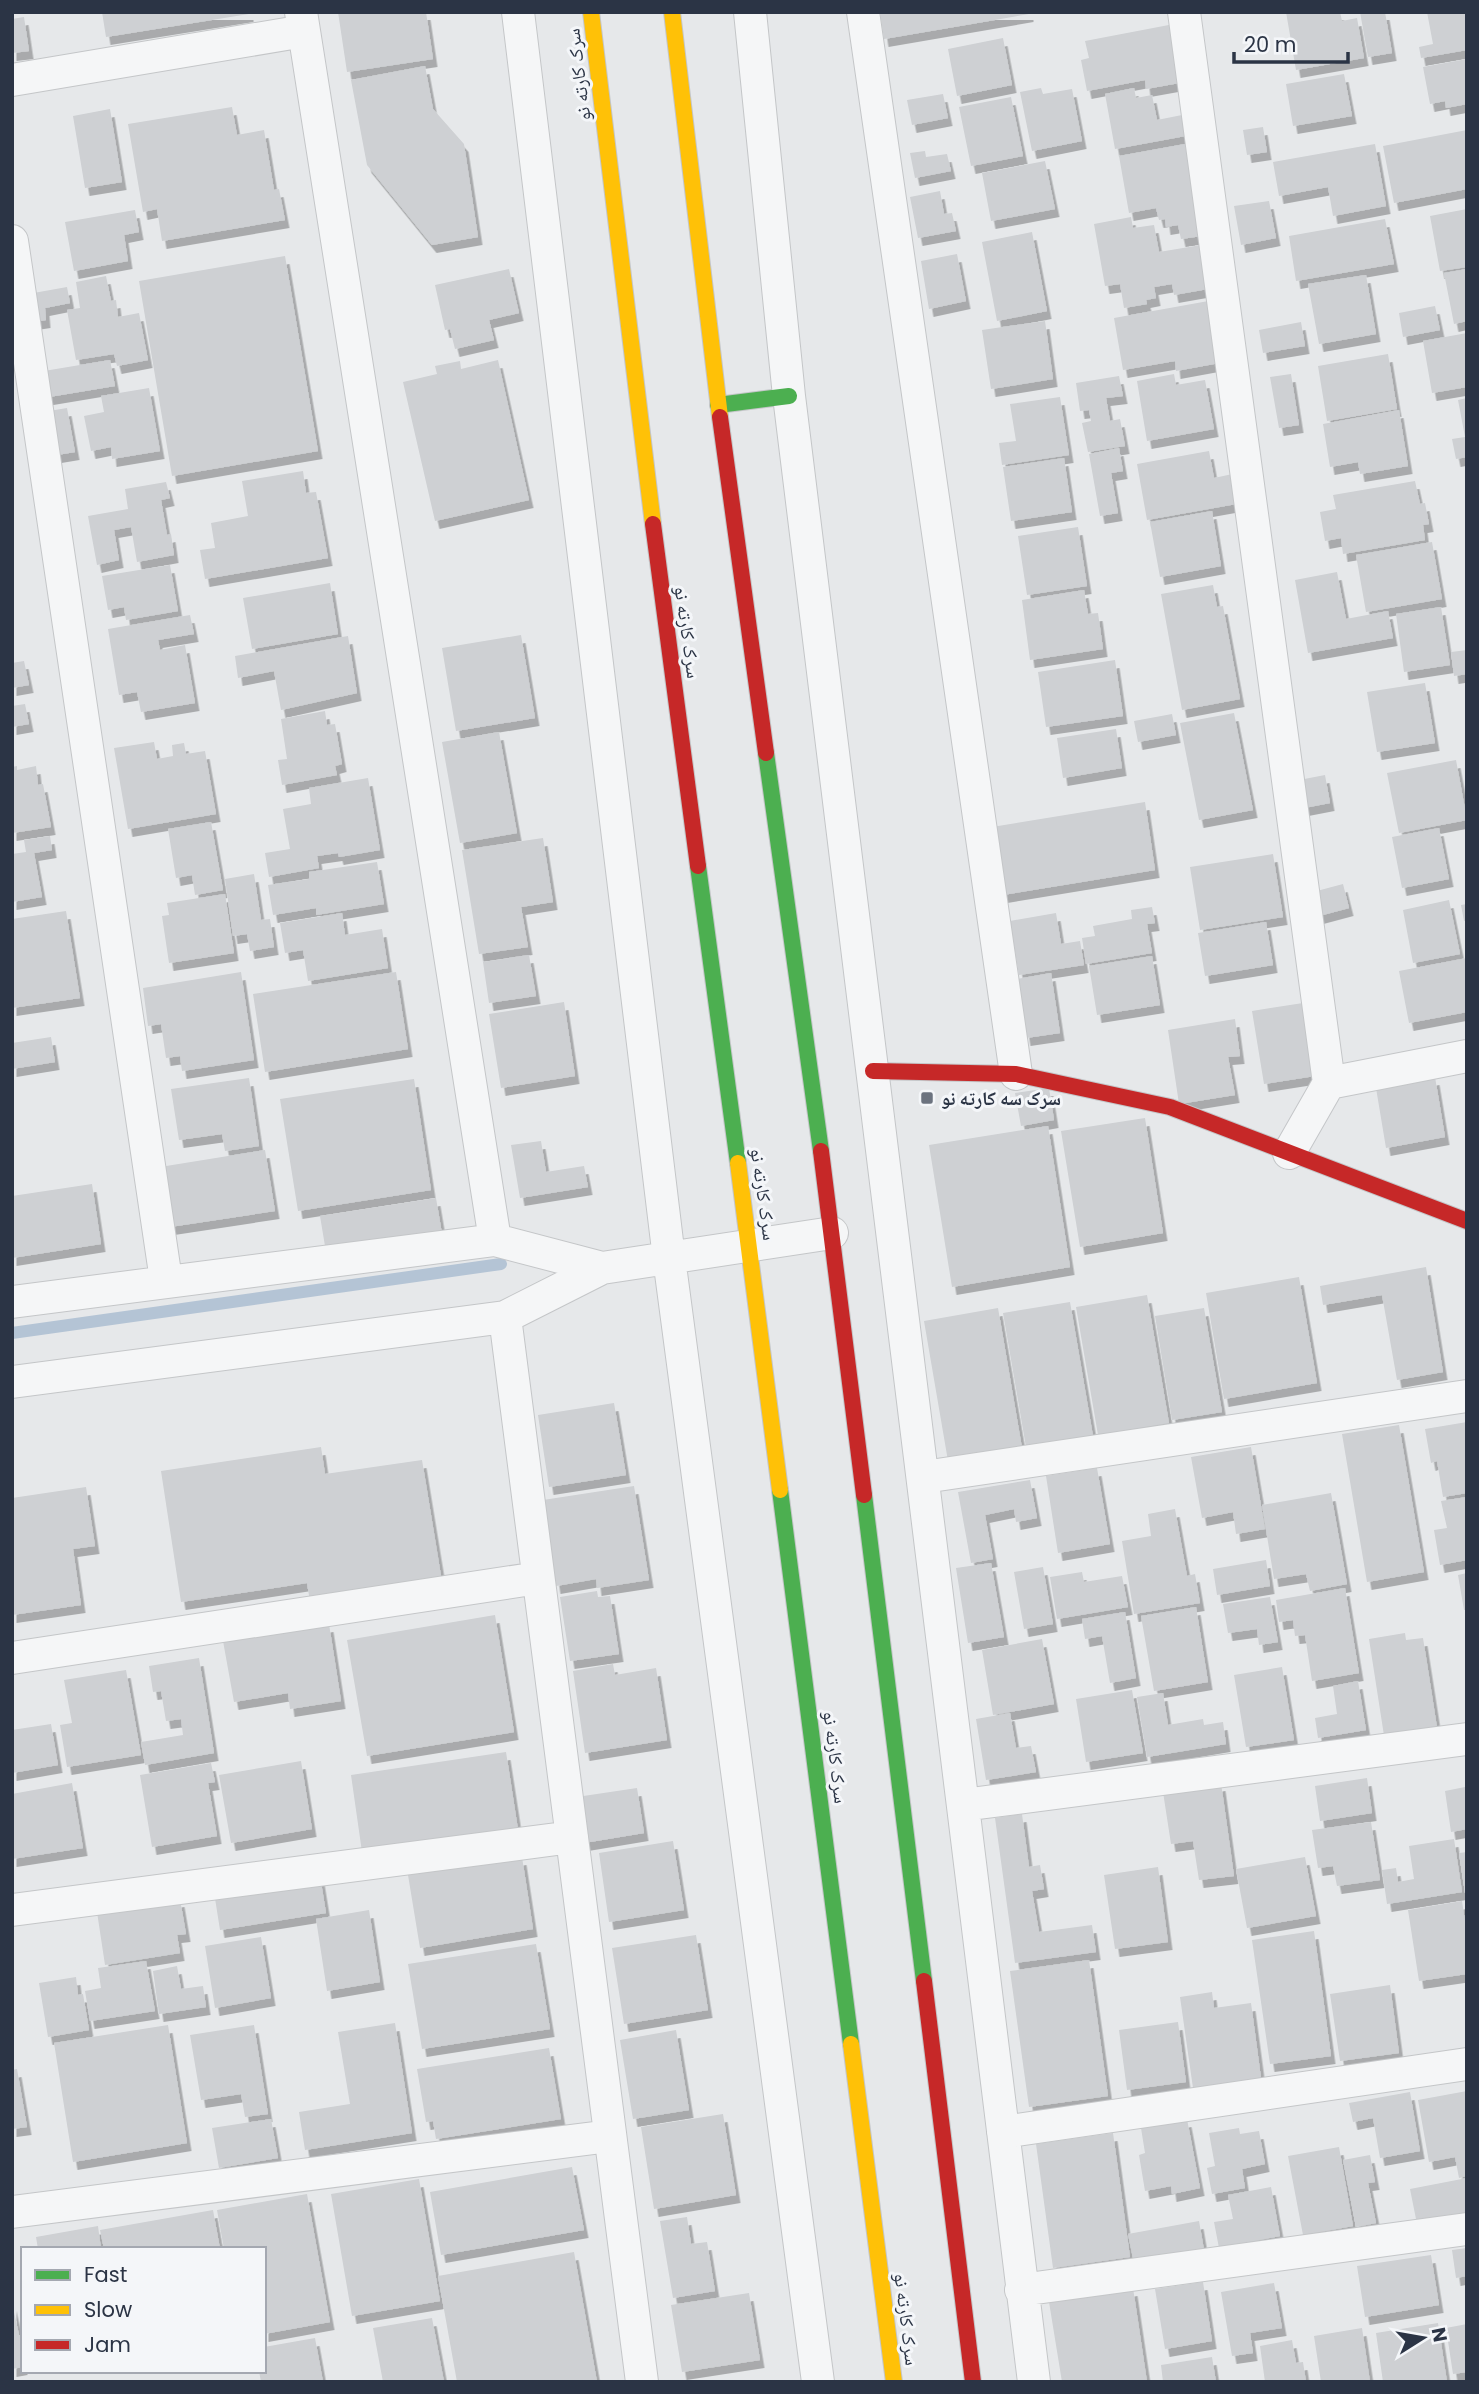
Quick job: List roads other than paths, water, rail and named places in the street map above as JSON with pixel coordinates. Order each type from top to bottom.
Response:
[{"type":"main road","name":"سرک کارته نو","points":[[592,12],[638,413],[749,1246],[894,2382]]},
{"type":"main road","points":[[672,12],[718,405],[832,1234],[974,2382]]},
{"type":"main road","points":[[718,405],[789,396]]},
{"type":"main road","points":[[873,1071],[1016,1074],[1170,1107],[1467,1221]]},
{"type":"street","points":[[518,12],[670,1258],[818,2382]]},
{"type":"street","points":[[750,12],[789,396],[1034,2382]]},
{"type":"street","points":[[863,12],[1016,1074]]},
{"type":"street","points":[[1184,12],[1329,1083],[1289,1153]]},
{"type":"street","points":[[12,80],[302,22],[495,1240]]},
{"type":"street","points":[[12,242],[166,1280]]},
{"type":"street","points":[[1329,1083],[1467,1056]]},
{"type":"street","points":[[12,1382],[505,1317],[602,1268],[832,1234]]},
{"type":"street","points":[[12,1302],[166,1280],[495,1240],[602,1268]]},
{"type":"street","points":[[505,1317],[642,2382]]},
{"type":"street","points":[[924,1477],[1467,1396]]},
{"type":"street","points":[[12,1658],[538,1578]]},
{"type":"street","points":[[963,1805],[1467,1739]]},
{"type":"street","points":[[12,1910],[572,1837]]},
{"type":"street","points":[[1003,2132],[1467,2064]]},
{"type":"street","points":[[12,2212],[610,2136]]},
{"type":"street","points":[[1021,2290],[1467,2229]]},
{"type":"waterway","points":[[12,1333],[501,1264]]},
{"type":"place","name":"سرک سه کارته نو","points":[[927,1098]]}]
